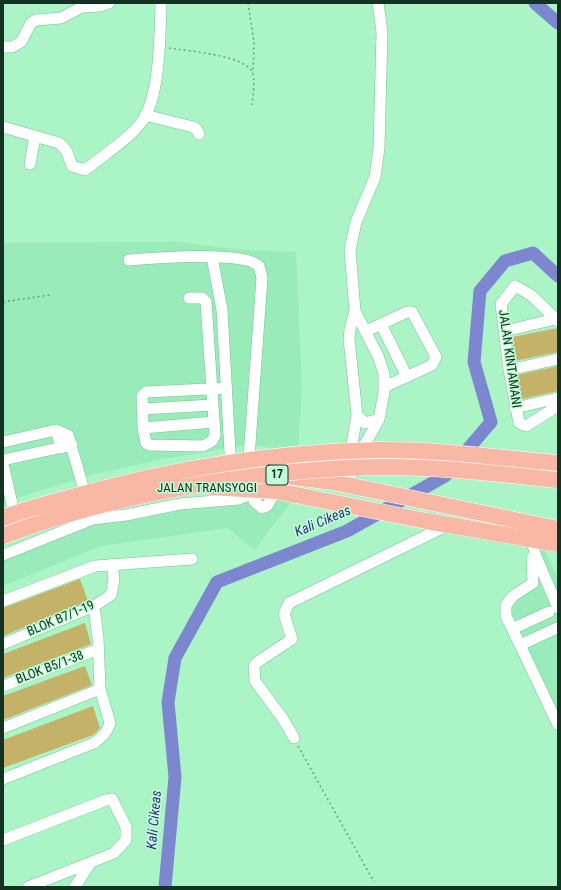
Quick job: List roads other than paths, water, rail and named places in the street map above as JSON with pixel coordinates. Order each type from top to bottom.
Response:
[{"type":"highway","name":"17","points":[[7,516],[100,489],[154,476],[190,469],[322,452],[378,450],[432,452],[558,463]]},
{"type":"highway","name":"17","points":[[3,537],[62,517],[144,496],[192,486],[323,470],[378,467],[431,469],[558,480]]},
{"type":"highway","name":"JALAN TRANSYOGI","points":[[7,516],[121,479],[166,472],[231,470],[248,471],[345,485],[558,529]]},
{"type":"highway","name":"JALAN TRANSYOGI","points":[[3,537],[26,538],[120,495],[143,490],[200,487],[262,489],[448,525],[533,547],[558,544]]},
{"type":"street","points":[[3,47],[12,47],[21,42],[31,23],[36,20],[61,18],[83,5],[100,6],[108,3]]},
{"type":"street","points":[[3,127],[59,143],[66,150],[72,166],[85,170],[131,133],[146,115],[155,82],[159,47],[161,3]]},
{"type":"street","points":[[345,485],[357,414],[349,339],[355,312],[350,250],[356,222],[375,177],[379,148],[382,32],[378,3]]},
{"type":"street","points":[[146,115],[193,127],[198,130],[199,134]]},
{"type":"street","points":[[30,164],[35,136]]},
{"type":"street","points":[[129,260],[173,257],[212,257],[252,262],[259,266],[262,272],[248,471]]},
{"type":"street","points":[[212,257],[222,310],[231,470]]},
{"type":"street","name":"JALAN KINTAMANI","points":[[556,320],[531,295],[515,286],[501,304],[509,370],[519,423],[526,426],[558,406]]},
{"type":"street","points":[[189,298],[202,298],[206,302],[212,388],[215,435],[213,440],[203,446],[149,445],[146,443],[143,428],[142,396],[146,392],[212,388],[227,388]]},
{"type":"street","points":[[345,485],[359,455],[369,440],[379,419],[383,406],[384,374],[378,356],[355,312]]},
{"type":"street","points":[[366,332],[407,312],[412,312],[436,357],[435,362],[384,387]]},
{"type":"street","points":[[505,331],[556,320]]},
{"type":"street","points":[[381,324],[406,376]]},
{"type":"street","points":[[509,370],[558,359]]},
{"type":"street","points":[[515,408],[558,398]]},
{"type":"street","points":[[142,409],[213,405]]},
{"type":"street","points":[[357,414],[365,423],[379,419]]},
{"type":"street","points":[[143,428],[214,422]]},
{"type":"street","points":[[3,442],[56,430],[68,435],[84,490]]},
{"type":"street","points":[[56,430],[61,448]]},
{"type":"street","points":[[3,460],[72,445]]},
{"type":"street","points":[[3,464],[7,516]]},
{"type":"street","points":[[3,555],[26,538],[87,520],[141,513],[180,504],[239,499],[262,489]]},
{"type":"street","points":[[294,738],[283,719],[255,681],[254,667],[256,663],[292,639],[284,614],[289,603],[333,583],[448,525]]},
{"type":"street","points":[[512,629],[554,610],[533,547]]},
{"type":"street","points":[[533,547],[533,583],[513,596],[506,605],[506,616],[558,726]]},
{"type":"street","points":[[3,601],[95,566],[192,559]]},
{"type":"street","name":"BLOK B7/1-19","points":[[3,644],[94,606],[111,595],[114,579],[112,564]]},
{"type":"street","points":[[3,779],[94,743],[101,738],[108,729],[110,723],[100,689],[94,606]]},
{"type":"street","points":[[520,645],[557,628]]},
{"type":"street","name":"BLOK B5/1-38","points":[[3,686],[98,649]]},
{"type":"street","points":[[3,728],[100,689]]},
{"type":"street","points":[[3,840],[106,800],[112,800],[126,827],[126,840],[114,853],[28,887]]},
{"type":"street","points":[[75,887],[90,862]]},
{"type":"waterway","name":"Kali Cikeas","points":[[535,3],[558,23]]},
{"type":"waterway","name":"Kali Cikeas","points":[[165,887],[175,777],[168,702],[175,658],[217,582],[347,531],[445,476],[491,422],[474,362],[480,291],[505,261],[533,253],[558,276]]}]
